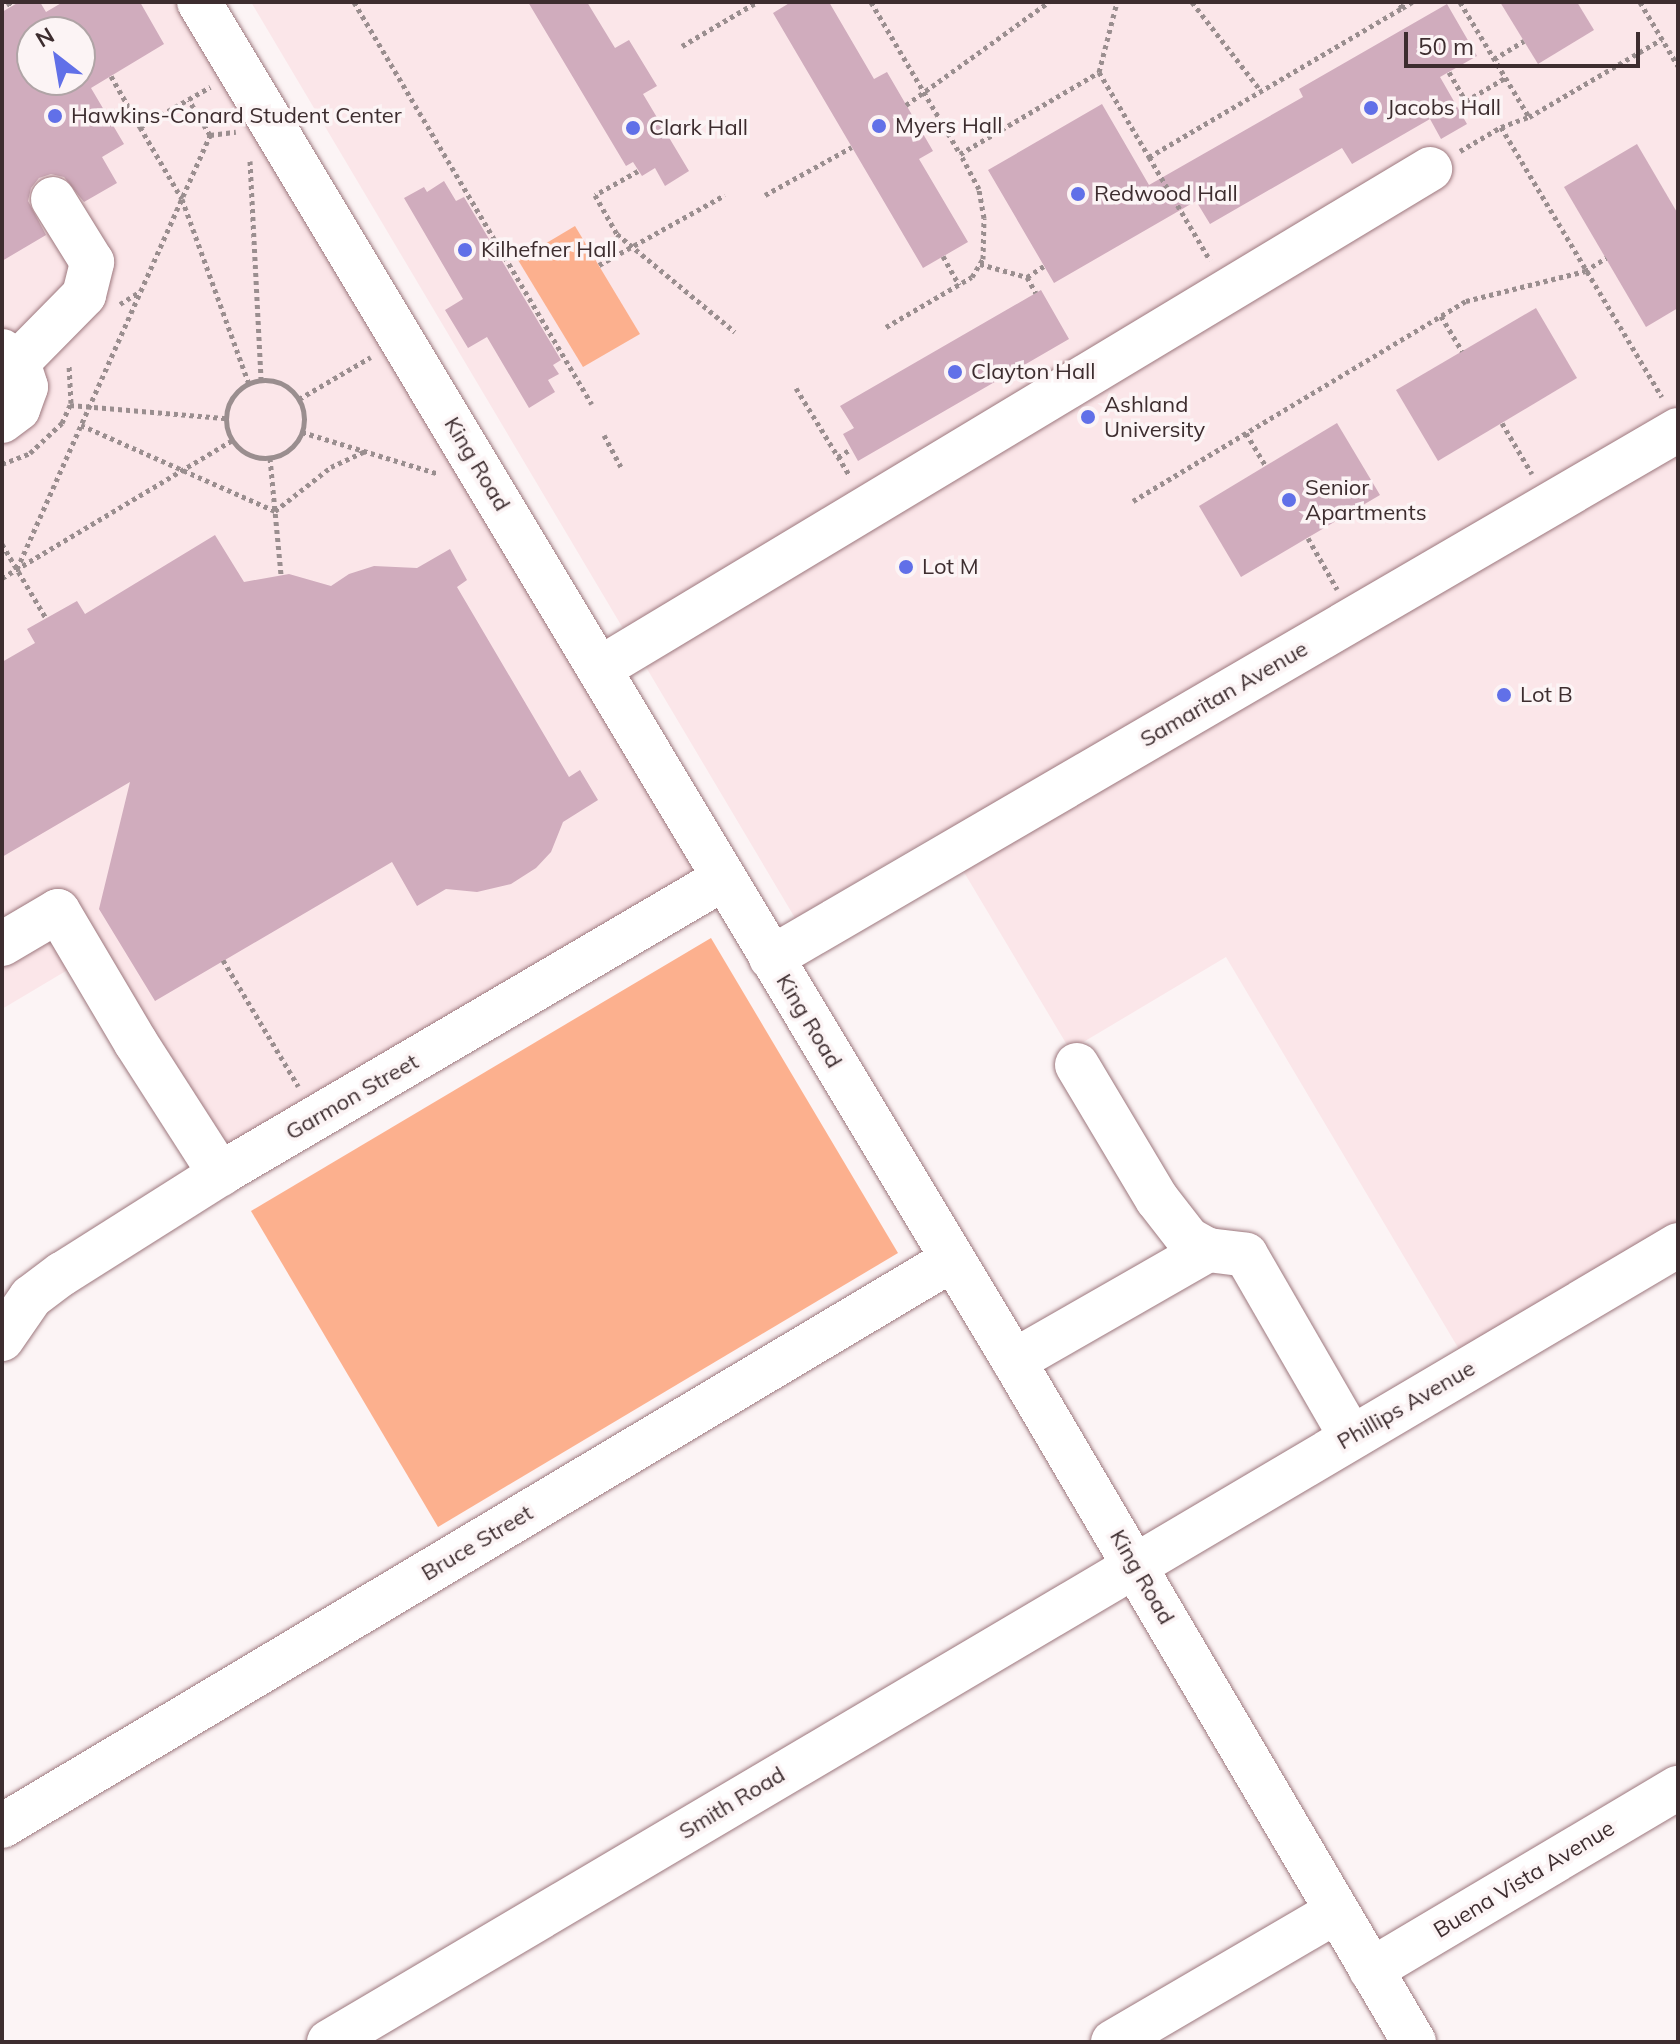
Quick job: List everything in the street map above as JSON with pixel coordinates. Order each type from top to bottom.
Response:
[{"type":"street","name":"King Road","points":[[199,2],[1014,1361],[1414,2042]]},
{"type":"street","points":[[599,669],[1430,169]]},
{"type":"street","points":[[2,421],[18,409],[24,398],[24,374],[10,356],[84,295],[92,262],[53,199]]},
{"type":"street","name":"Samaritan Avenue","points":[[771,958],[1551,504],[1671,415]]},
{"type":"street","name":"Garmon Street","points":[[2,1339],[31,1297],[220,1174],[723,879]]},
{"type":"street","points":[[2,944],[58,911],[136,1043],[220,1174]]},
{"type":"street","points":[[1077,1065],[1157,1199],[1188,1239],[1208,1250],[1246,1255],[1351,1437]]},
{"type":"street","name":"Phillips Avenue","points":[[1135,1565],[1678,1245]]},
{"type":"street","points":[[1014,1361],[1208,1250]]},
{"type":"street","name":"Bruce Street","points":[[2,1826],[953,1259]]},
{"type":"street","name":"Smith Road","points":[[329,2042],[1135,1565]]},
{"type":"street","name":"Buena Vista Avenue","points":[[1371,1970],[1678,1788]]},
{"type":"street","points":[[1113,2042],[1337,1911]]},
{"type":"path","points":[[354,2],[592,404]]},
{"type":"path","points":[[682,46],[757,2]]},
{"type":"path","points":[[871,2],[975,179],[984,218],[983,259],[972,277],[886,327]]},
{"type":"path","points":[[906,105],[1049,2]]},
{"type":"path","points":[[1117,2],[1099,72],[1228,290]]},
{"type":"path","points":[[1192,2],[1261,91]]},
{"type":"path","points":[[1149,157],[1400,5],[1412,2]]},
{"type":"path","points":[[1460,2],[1529,117]]},
{"type":"path","points":[[1640,2],[1678,66]]},
{"type":"path","points":[[1430,169],[1501,127],[1529,117],[1662,39]]},
{"type":"path","points":[[1494,59],[1524,41]]},
{"type":"path","points":[[960,154],[1099,72]]},
{"type":"path","points":[[1449,72],[1466,101],[1505,78]]},
{"type":"path","points":[[111,76],[182,199],[249,384]]},
{"type":"path","points":[[140,127],[221,81]]},
{"type":"path","points":[[189,100],[210,135]]},
{"type":"path","points":[[210,135],[231,135],[248,125]]},
{"type":"path","points":[[1501,127],[1671,415]]},
{"type":"path","points":[[17,569],[210,135]]},
{"type":"path","points":[[765,195],[852,147]]},
{"type":"path","points":[[249,155],[261,381]]},
{"type":"path","points":[[638,171],[595,195],[617,234],[735,332]]},
{"type":"path","points":[[599,265],[725,195]]},
{"type":"path","points":[[943,256],[959,285]]},
{"type":"path","points":[[1133,501],[1466,301],[1585,271],[1606,258]]},
{"type":"path","points":[[980,264],[1027,277],[1036,293]]},
{"type":"path","points":[[1027,277],[1044,266]]},
{"type":"path","points":[[109,311],[142,290]]},
{"type":"path","points":[[1441,316],[1462,351]]},
{"type":"path","points":[[299,399],[381,350]]},
{"type":"path","points":[[2,464],[30,453],[50,437],[70,405],[69,356]]},
{"type":"path","points":[[261,381],[280,383],[299,399],[303,410],[302,432],[293,446],[270,458],[244,452],[233,440],[226,418],[236,393],[249,384],[261,381]]},
{"type":"path","points":[[796,388],[868,506]]},
{"type":"path","points":[[70,405],[226,418]]},
{"type":"path","points":[[1502,423],[1551,504]]},
{"type":"path","points":[[81,425],[275,511]]},
{"type":"path","points":[[302,432],[446,476]]},
{"type":"path","points":[[1246,433],[1266,466]]},
{"type":"path","points":[[604,435],[621,467]]},
{"type":"path","points":[[2,578],[233,440]]},
{"type":"path","points":[[838,457],[851,449]]},
{"type":"path","points":[[275,511],[331,467],[366,451]]},
{"type":"path","points":[[270,458],[281,574]]},
{"type":"path","points":[[1308,538],[1354,619]]},
{"type":"path","points":[[2,544],[46,618]]},
{"type":"path","points":[[223,960],[299,1087]]},
{"type":"shaded area","points":[[2,2],[185,2],[702,878],[220,1174],[86,959],[2,1009]]},
{"type":"shaded area","name":"Ashland University","points":[[251,2],[1678,2],[1678,1221],[1460,1351],[1226,957],[1070,1050],[940,832],[795,918]]},
{"type":"shaded area","points":[[575,226],[640,334],[583,367],[518,260]]},
{"type":"shaded area","points":[[711,938],[898,1253],[438,1527],[251,1211]]},
{"type":"building","name":"Hawkins-Conard Student Center","points":[[19,2],[40,2],[46,12],[63,2],[140,2],[164,44],[96,85],[96,16],[16,16],[16,96],[96,96],[124,144],[102,157],[117,183],[84,202],[64,177],[51,174],[39,178],[31,188],[28,201],[46,235],[2,261],[2,12]]},
{"type":"building","name":"Clark Hall","points":[[528,2],[587,2],[615,48],[629,40],[657,86],[643,94],[689,171],[665,186],[655,168],[642,176],[633,162],[626,166]]},
{"type":"building","name":"Myers Hall","points":[[791,2],[829,2],[874,79],[887,72],[933,151],[919,159],[968,242],[923,268],[773,13]]},
{"type":"building","points":[[1500,2],[1577,2],[1594,30],[1538,64]]},
{"type":"building","points":[[1447,4],[1477,56],[1440,77],[1467,124],[1441,139],[1430,119],[1352,164],[1342,148],[1210,224],[1196,201],[1054,283],[988,170],[1102,104],[1149,185],[1303,97],[1299,89]]},
{"type":"building","points":[[1637,144],[1678,214],[1678,308],[1646,327],[1564,187]]},
{"type":"building","name":"Kilhefner Hall","points":[[444,181],[456,201],[464,197],[561,360],[553,365],[559,374],[548,380],[555,392],[529,408],[487,337],[468,348],[445,310],[463,299],[404,198],[424,187],[427,192]]},
{"type":"building","name":"Clayton Hall","points":[[1041,290],[1069,339],[858,461],[843,434],[854,428],[840,406]]},
{"type":"building","name":"Senior Apartments","points":[[1536,308],[1577,378],[1438,461],[1396,390]]},
{"type":"building","name":"Senior Apartments","points":[[1337,423],[1380,495],[1241,577],[1199,506]]},
{"type":"building","points":[[215,535],[244,582],[289,574],[331,586],[349,574],[374,566],[417,568],[450,549],[467,580],[457,587],[569,777],[580,770],[598,800],[563,822],[551,852],[536,868],[511,884],[477,892],[446,889],[417,906],[392,862],[155,1001],[99,909],[130,782],[2,857],[2,662],[35,643],[27,629],[77,601],[85,614]]},
{"type":"place","name":"Jacobs Hall","points":[[1371,108]]},
{"type":"place","name":"Hawkins-Conard Student Center","points":[[55,116]]},
{"type":"place","name":"Myers Hall","points":[[879,126]]},
{"type":"place","name":"Clark Hall","points":[[633,128]]},
{"type":"place","name":"Redwood Hall","points":[[1078,194]]},
{"type":"place","name":"Kilhefner Hall","points":[[465,250]]},
{"type":"place","name":"Clayton Hall","points":[[955,372]]},
{"type":"place","name":"Ashland University","points":[[1088,417]]},
{"type":"place","name":"Senior Apartments","points":[[1289,500]]},
{"type":"place","name":"Lot M","points":[[906,567]]},
{"type":"place","name":"Lot B","points":[[1504,695]]}]
